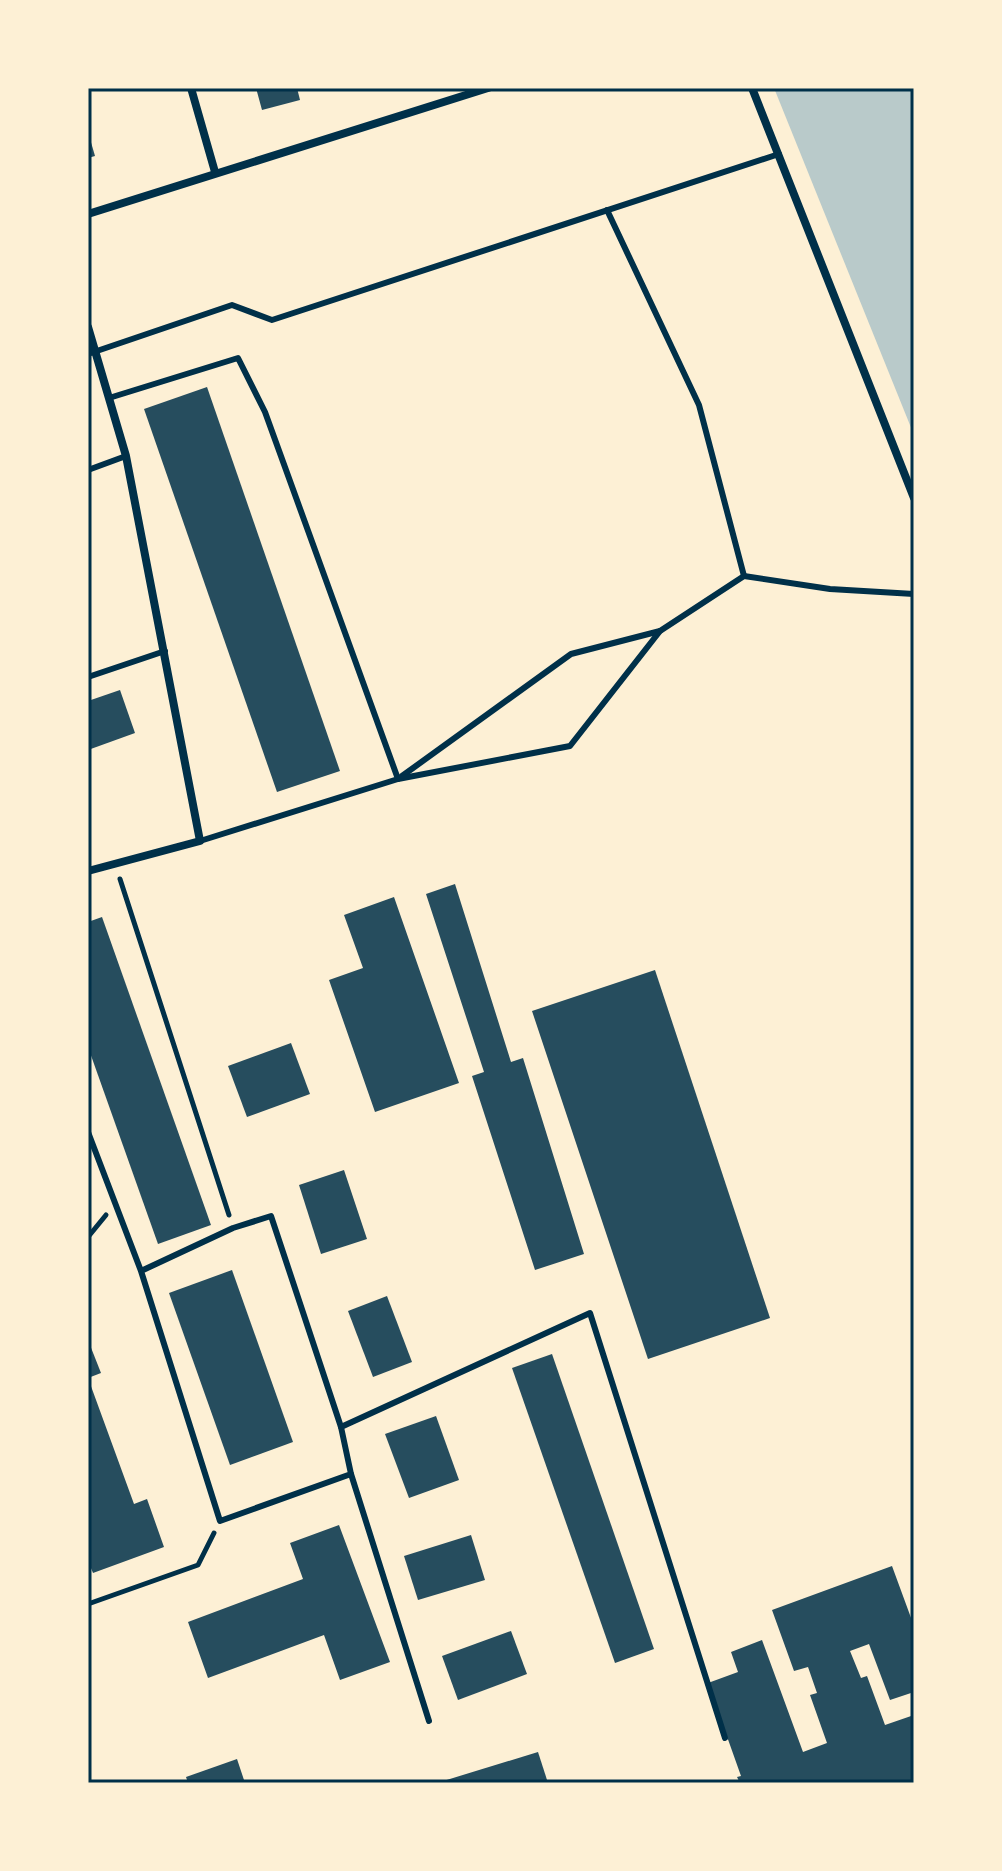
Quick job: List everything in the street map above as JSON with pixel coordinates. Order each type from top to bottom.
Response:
[{"type":"street","points":[[191,88],[215,172]]},
{"type":"street","points":[[88,214],[488,88]]},
{"type":"street","points":[[752,88],[914,498]]},
{"type":"street","points":[[88,327],[92,352],[126,456],[200,841],[88,871]]},
{"type":"lane","points":[[92,352],[232,305],[272,320],[779,154]]},
{"type":"lane","points":[[607,210],[699,405],[744,576]]},
{"type":"lane","points":[[109,398],[238,358],[265,412],[398,779]]},
{"type":"lane","points":[[88,470],[126,456]]},
{"type":"lane","points":[[398,779],[571,654],[660,631],[744,576],[830,589],[914,594]]},
{"type":"lane","points":[[200,841],[398,779],[570,746],[660,631]]},
{"type":"lane","points":[[88,677],[165,651]]},
{"type":"lane","points":[[88,1132],[141,1271],[220,1521],[351,1474]]},
{"type":"lane","points":[[141,1271],[233,1228],[271,1216],[341,1427],[351,1474],[429,1721]]},
{"type":"lane","points":[[341,1427],[590,1313],[725,1738]]},
{"type":"path","points":[[115,862],[233,1228]]},
{"type":"path","points":[[88,1237],[115,1205]]},
{"type":"path","points":[[88,1604],[198,1565],[220,1521]]},
{"type":"shaded area","points":[[774,88],[914,88],[914,435]]},
{"type":"building","points":[[256,88],[297,88],[300,100],[262,110]]},
{"type":"building","points":[[88,132],[95,156],[88,158]]},
{"type":"building","points":[[207,387],[340,771],[277,792],[144,409]]},
{"type":"building","points":[[120,690],[135,733],[88,750],[88,701]]},
{"type":"building","points":[[455,884],[511,1062],[523,1058],[584,1254],[535,1270],[472,1076],[484,1072],[426,894]]},
{"type":"building","points":[[394,897],[459,1083],[375,1112],[329,980],[363,968],[344,915]]},
{"type":"building","points":[[102,917],[211,1225],[158,1244],[88,1047],[88,922]]},
{"type":"building","points":[[655,970],[770,1318],[648,1359],[532,1011]]},
{"type":"building","points":[[291,1043],[310,1094],[247,1117],[228,1066]]},
{"type":"building","points":[[344,1170],[367,1239],[321,1254],[299,1185]]},
{"type":"building","points":[[232,1270],[293,1442],[230,1465],[169,1293]]},
{"type":"building","points":[[387,1296],[412,1362],[373,1377],[348,1311]]},
{"type":"building","points":[[88,1340],[101,1373],[88,1378]]},
{"type":"building","points":[[552,1354],[654,1649],[615,1663],[512,1368]]},
{"type":"building","points":[[88,1378],[134,1504],[147,1499],[164,1547],[93,1573],[88,1561]]},
{"type":"building","points":[[436,1416],[459,1480],[409,1498],[385,1434]]},
{"type":"building","points":[[339,1525],[390,1662],[340,1680],[324,1635],[208,1678],[188,1622],[303,1579],[290,1543]]},
{"type":"building","points":[[471,1535],[485,1580],[418,1600],[404,1556]]},
{"type":"building","points":[[892,1566],[914,1626],[914,1692],[890,1700],[869,1644],[850,1651],[861,1678],[867,1676],[885,1725],[914,1715],[914,1783],[740,1783],[737,1777],[741,1776],[708,1683],[738,1672],[731,1652],[762,1640],[803,1752],[827,1743],[810,1695],[817,1693],[808,1667],[794,1671],[772,1610]]},
{"type":"building","points":[[511,1631],[527,1674],[458,1700],[442,1656]]},
{"type":"building","points":[[538,1752],[548,1783],[440,1782]]},
{"type":"building","points":[[237,1759],[245,1783],[188,1783],[186,1777]]}]
